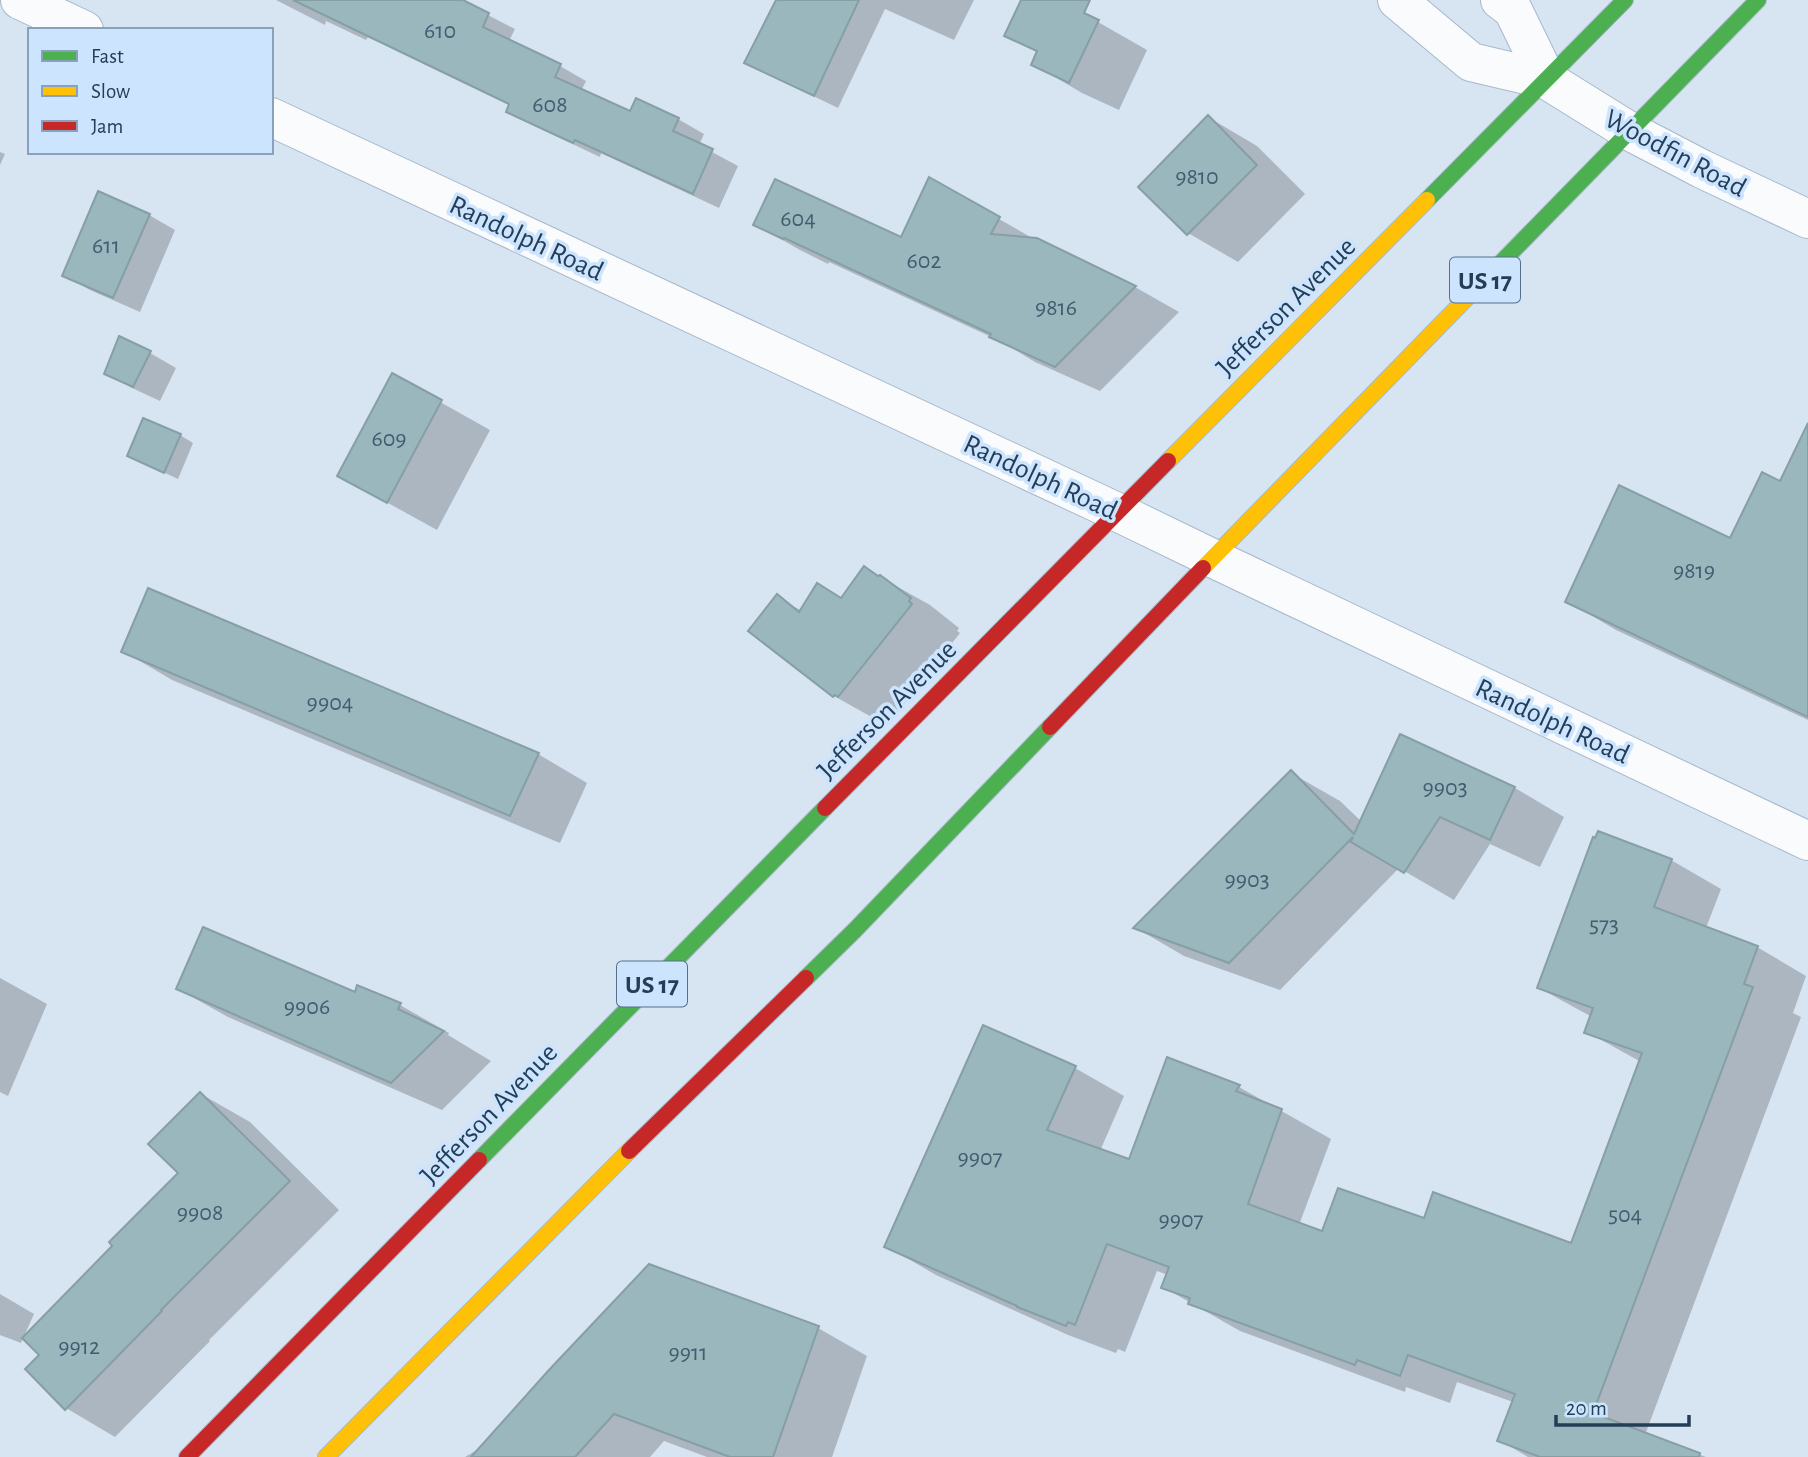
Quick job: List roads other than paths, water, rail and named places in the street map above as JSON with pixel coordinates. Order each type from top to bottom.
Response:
[{"type":"main road","name":"Jefferson Avenue","points":[[187,1457],[1625,0]]},
{"type":"main road","name":"US 17","points":[[326,1457],[583,1196],[855,930],[1212,558],[1758,0]]},
{"type":"street","points":[[20,0],[80,28]]},
{"type":"street","name":"Woodfin Road","points":[[1398,0],[1471,62],[1547,80],[1629,131],[1808,219]]},
{"type":"street","points":[[1500,0],[1513,10],[1547,80]]},
{"type":"street","name":"Randolph Road","points":[[273,118],[1117,512],[1808,842]]}]
